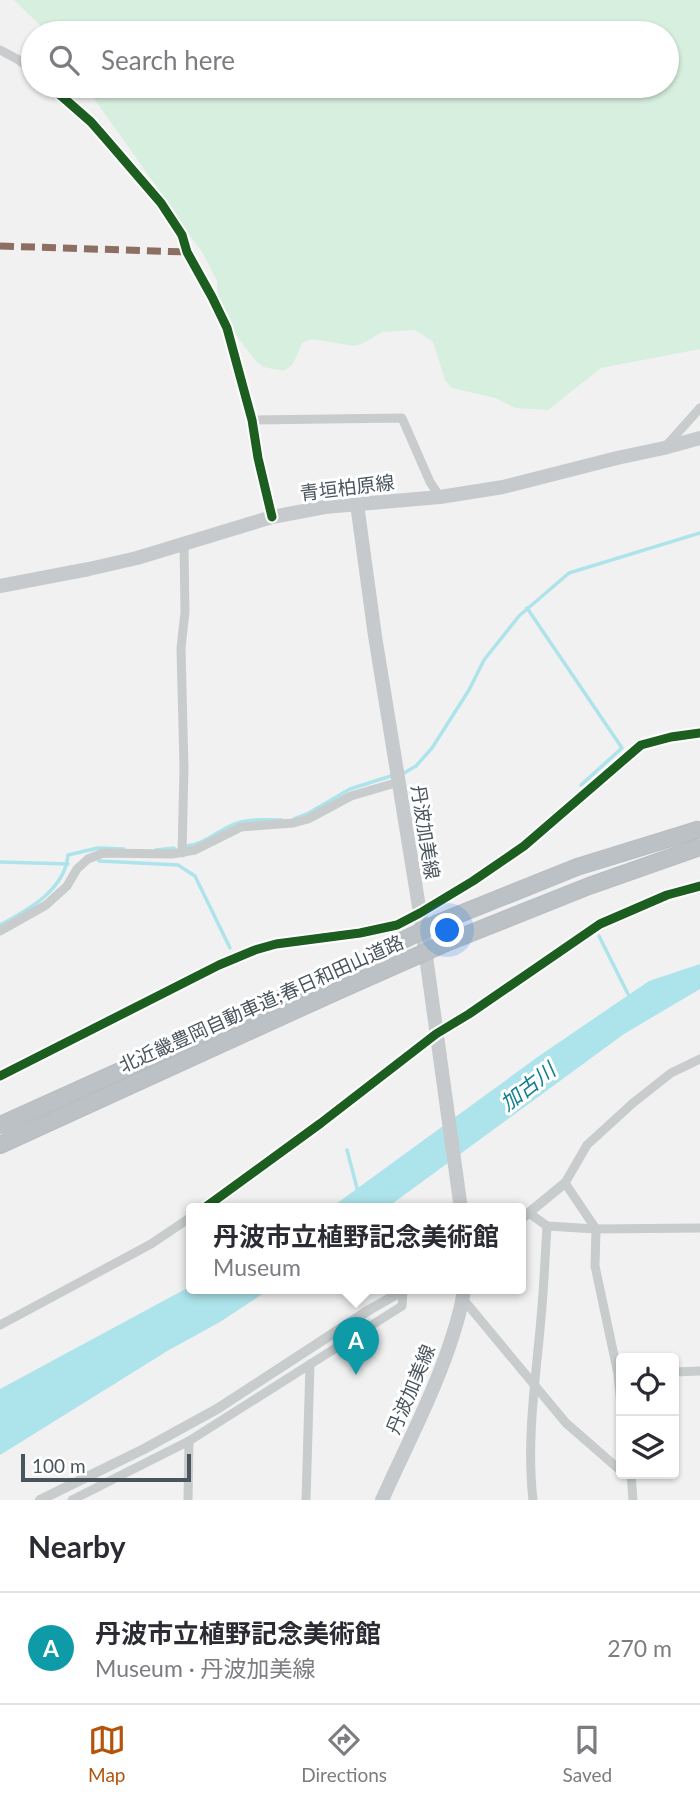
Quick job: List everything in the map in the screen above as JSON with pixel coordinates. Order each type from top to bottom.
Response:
[{"type":"highway","name":"北近畿豊岡自動車道;春日和田山道路","points":[[0,1125],[324,979],[440,922],[578,867],[700,829]]},
{"type":"highway","name":"北近畿豊岡自動車道;春日和田山道路","points":[[0,1145],[446,943],[563,896],[700,847]]},
{"type":"main road","name":"青垣柏原線","points":[[0,586],[137,558],[272,517],[325,507],[440,497],[503,487],[700,438]]},
{"type":"main road","name":"丹波加美線","points":[[357,504],[460,1203]]},
{"type":"main road","name":"丹波加美線","points":[[382,1500],[440,1371],[456,1328],[463,1294]]},
{"type":"street","points":[[0,50],[21,61]]},
{"type":"street","points":[[64,98],[91,122],[161,202],[182,235],[187,252],[227,328],[252,420],[272,517]]},
{"type":"street","points":[[664,448],[700,408]]},
{"type":"street","points":[[252,420],[402,418],[430,482],[440,497]]},
{"type":"street","points":[[182,853],[184,768],[181,648],[185,612],[184,544]]},
{"type":"street","points":[[0,1076],[219,965],[255,950],[276,944],[360,933],[397,925],[474,881],[524,846],[641,745],[700,733]]},
{"type":"street","points":[[0,930],[46,905],[66,886],[77,869],[88,859],[103,853],[172,854],[195,850],[241,827],[293,823],[308,819],[351,796],[399,782]]},
{"type":"street","points":[[211,1203],[469,1014],[600,924],[667,895],[700,886]]},
{"type":"street","points":[[526,1216],[565,1183],[587,1145],[633,1103],[671,1073],[700,1059]]},
{"type":"street","points":[[565,1183],[596,1230],[596,1266],[616,1356]]},
{"type":"street","points":[[526,1217],[547,1226],[596,1230],[700,1228]]},
{"type":"street","points":[[0,1325],[151,1244],[186,1220]]},
{"type":"street","points":[[533,1500],[531,1424],[542,1316],[547,1226]]},
{"type":"street","points":[[40,1500],[144,1449],[217,1409],[398,1294]]},
{"type":"street","points":[[72,1500],[189,1441],[402,1306],[404,1294]]},
{"type":"street","points":[[463,1294],[566,1423],[616,1466]]},
{"type":"street","points":[[306,1500],[310,1364]]},
{"type":"street","points":[[679,1372],[700,1371]]},
{"type":"street","points":[[188,1500],[189,1441]]},
{"type":"street","points":[[632,1479],[633,1500]]},
{"type":"green space","points":[[14,0],[700,0],[700,349],[601,368],[548,410],[515,408],[495,398],[452,388],[445,380],[433,342],[415,330],[382,332],[354,346],[312,339],[302,343],[293,364],[284,371],[263,367],[219,313],[217,281],[201,250],[180,224],[169,204],[94,98],[679,98],[679,21],[36,21]]},
{"type":"water","name":"加古川","points":[[700,964],[700,989],[624,1034],[393,1203],[337,1203],[539,1056],[649,981]]},
{"type":"water","points":[[186,1289],[186,1294],[262,1294],[0,1455],[0,1389]]},
{"type":"waterway","points":[[404,773],[416,766],[432,748],[469,690],[484,660],[519,616],[569,573],[700,533]]},
{"type":"waterway","points":[[527,608],[622,748],[581,785]]},
{"type":"waterway","points":[[294,819],[350,789],[391,776]]},
{"type":"waterway","points":[[186,846],[204,841],[244,821],[282,820]]},
{"type":"waterway","points":[[0,925],[22,913],[53,889],[60,879],[68,855],[98,848],[124,849]]},
{"type":"waterway","points":[[156,850],[174,848]]},
{"type":"waterway","points":[[99,861],[178,865],[195,876],[230,948]]},
{"type":"waterway","points":[[0,862],[68,864]]},
{"type":"waterway","points":[[599,936],[631,1000]]},
{"type":"waterway","points":[[347,1150],[358,1192]]},
{"type":"marked path","points":[[0,246],[187,252]]},
{"type":"cycle path","points":[[64,98],[91,122],[161,203],[182,235],[187,252],[227,328],[252,420],[272,517]]},
{"type":"cycle path","points":[[0,1076],[219,965],[255,950],[276,944],[360,933],[397,925],[473,881],[524,846],[641,745],[700,733]]},
{"type":"cycle path","points":[[211,1203],[436,1034],[600,924],[667,895],[700,886]]},
{"type":"place","name":"丹波市立植野記念美術館","points":[[356,1375]]}]
